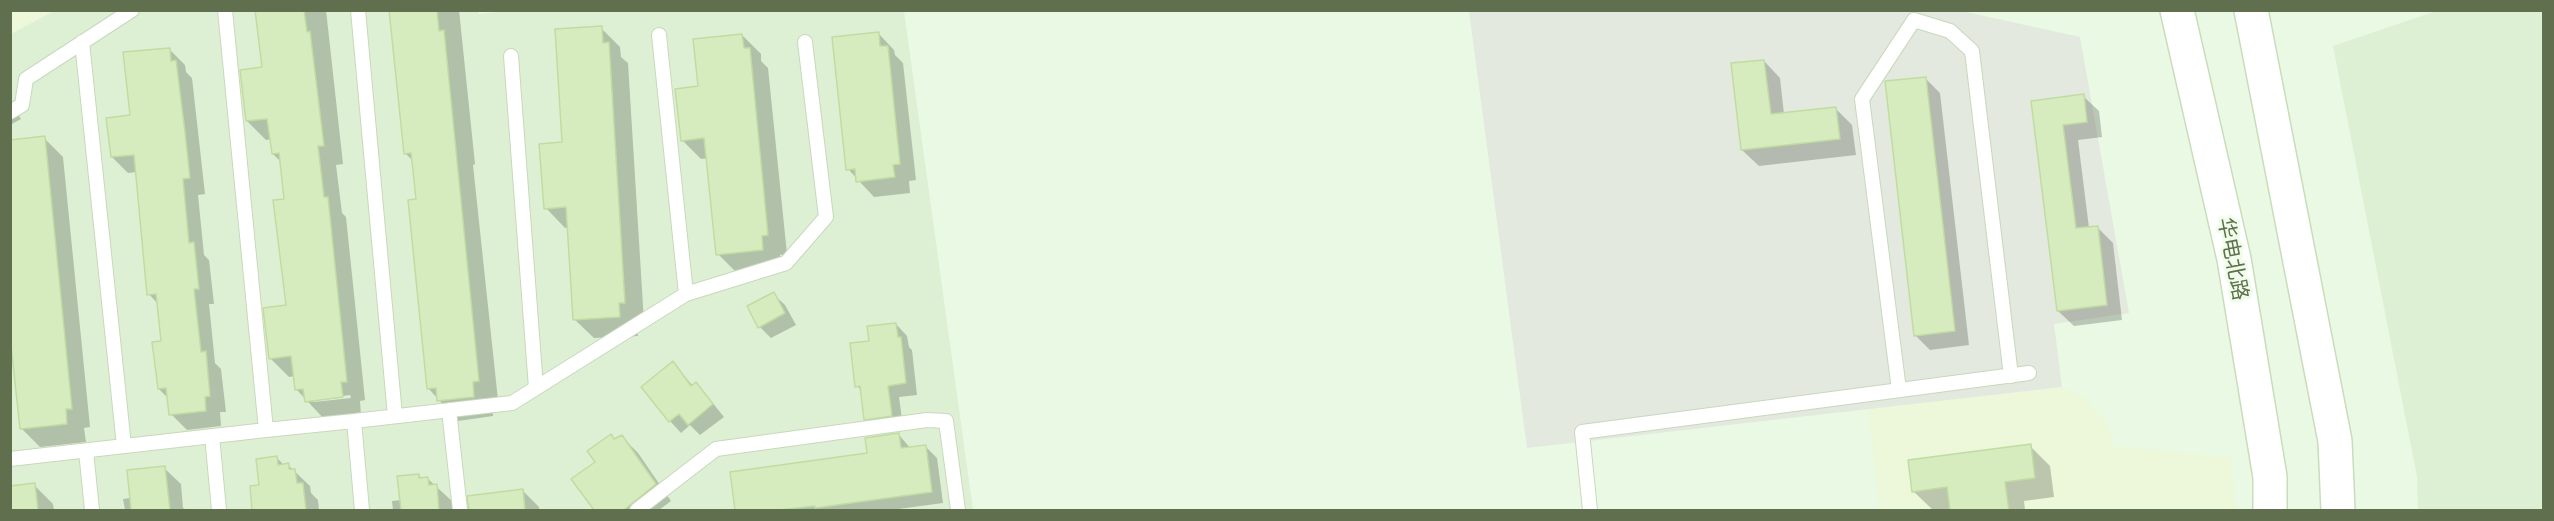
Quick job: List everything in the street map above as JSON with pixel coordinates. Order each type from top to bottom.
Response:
[{"type":"main road","name":"华电北路","points":[[2176,10],[2234,259],[2270,477],[2270,510]]},
{"type":"main road","points":[[2251,10],[2335,441],[2338,510]]},
{"type":"lane","points":[[10,112],[22,105],[26,79],[132,10]]},
{"type":"lane","points":[[225,10],[266,430]]},
{"type":"lane","points":[[358,10],[395,416]]},
{"type":"lane","points":[[1899,390],[1862,99],[1914,20],[1950,31],[1972,51],[2012,375]]},
{"type":"lane","points":[[659,36],[686,294]]},
{"type":"lane","points":[[82,42],[124,446]]},
{"type":"lane","points":[[10,459],[512,403],[686,294],[786,263],[826,217],[805,42]]},
{"type":"lane","points":[[511,56],[536,388]]},
{"type":"lane","points":[[1590,510],[1582,432],[2030,373]]},
{"type":"lane","points":[[449,410],[460,510]]},
{"type":"lane","points":[[637,510],[717,449],[927,420],[946,422],[958,510]]},
{"type":"lane","points":[[354,421],[362,510]]},
{"type":"lane","points":[[212,436],[219,510]]},
{"type":"lane","points":[[86,451],[92,510]]},
{"type":"shaded area","points":[[11,10],[54,10],[54,11],[11,34]]},
{"type":"shaded area","points":[[54,10],[478,10],[479,14],[514,10],[904,11],[973,510],[11,510],[10,34]]},
{"type":"shaded area","points":[[1957,10],[2080,37],[2129,313],[2054,324],[2062,387],[1527,448],[1469,11]]},
{"type":"shaded area","points":[[2436,11],[2543,11],[2543,510],[2418,510],[2417,477],[2333,46]]},
{"type":"shaded area","points":[[2062,387],[2085,397],[2105,420],[2114,446],[2231,457],[2236,510],[1879,510],[1868,408]]},
{"type":"building","points":[[255,10],[304,10],[307,32],[310,31],[324,146],[318,146],[324,197],[328,197],[347,382],[341,382],[343,397],[305,402],[303,389],[295,390],[291,356],[269,359],[263,308],[286,305],[273,200],[284,199],[279,153],[272,154],[267,119],[246,121],[240,70],[262,67]]},
{"type":"building","points":[[389,10],[437,10],[439,31],[444,30],[479,381],[473,382],[474,397],[437,401],[436,388],[427,389],[408,200],[416,199],[411,153],[404,154]]},
{"type":"building","points":[[602,26],[603,43],[609,42],[625,303],[619,303],[620,317],[573,320],[566,207],[544,209],[539,144],[562,142],[555,29]]},
{"type":"building","points":[[879,32],[880,46],[888,46],[900,164],[893,165],[895,177],[856,182],[855,169],[846,170],[832,37]]},
{"type":"building","points":[[742,34],[744,48],[750,48],[768,235],[762,236],[763,250],[716,255],[704,138],[681,141],[675,89],[698,86],[693,39]]},
{"type":"building","points":[[170,48],[171,61],[176,60],[185,132],[190,178],[183,179],[189,243],[194,242],[199,289],[194,289],[201,352],[206,351],[210,396],[205,397],[206,411],[169,415],[166,388],[158,389],[152,342],[161,341],[156,294],[147,295],[134,155],[111,157],[106,118],[130,115],[123,52]]},
{"type":"building","points":[[1764,60],[1771,114],[1836,107],[1840,139],[1741,150],[1731,63]]},
{"type":"building","points":[[1926,77],[1955,331],[1914,336],[1885,81]]},
{"type":"building","points":[[2084,94],[2087,122],[2063,125],[2076,228],[2098,226],[2107,305],[2057,311],[2031,101]]},
{"type":"building","points":[[45,136],[72,409],[66,409],[67,424],[20,429],[10,336],[10,140]]},
{"type":"building","points":[[774,292],[785,313],[758,328],[747,306]]},
{"type":"building","points":[[896,323],[898,337],[901,337],[906,383],[888,386],[892,416],[864,420],[860,386],[855,387],[850,343],[869,341],[867,326]]},
{"type":"building","points":[[673,361],[691,386],[696,382],[713,404],[688,425],[679,414],[669,422],[641,387]]},
{"type":"building","points":[[899,433],[901,448],[926,445],[932,492],[815,508],[815,506],[779,510],[735,510],[730,472],[867,453],[865,438]]},
{"type":"building","points":[[611,434],[614,439],[622,435],[656,484],[624,510],[594,510],[571,479],[595,462],[587,451]]},
{"type":"building","points":[[2031,444],[2035,478],[2005,482],[2009,510],[1950,510],[1947,487],[1912,492],[1908,460]]},
{"type":"building","points":[[277,456],[278,465],[289,463],[289,469],[295,469],[297,483],[303,483],[306,510],[252,510],[250,486],[259,485],[256,459]]},
{"type":"building","points":[[165,466],[170,510],[131,510],[127,470]]},
{"type":"building","points":[[419,474],[419,478],[428,477],[429,485],[437,484],[439,510],[401,510],[397,476]]},
{"type":"building","points":[[35,483],[38,510],[10,510],[10,486]]},
{"type":"building","points":[[523,489],[525,510],[469,510],[467,496]]}]
